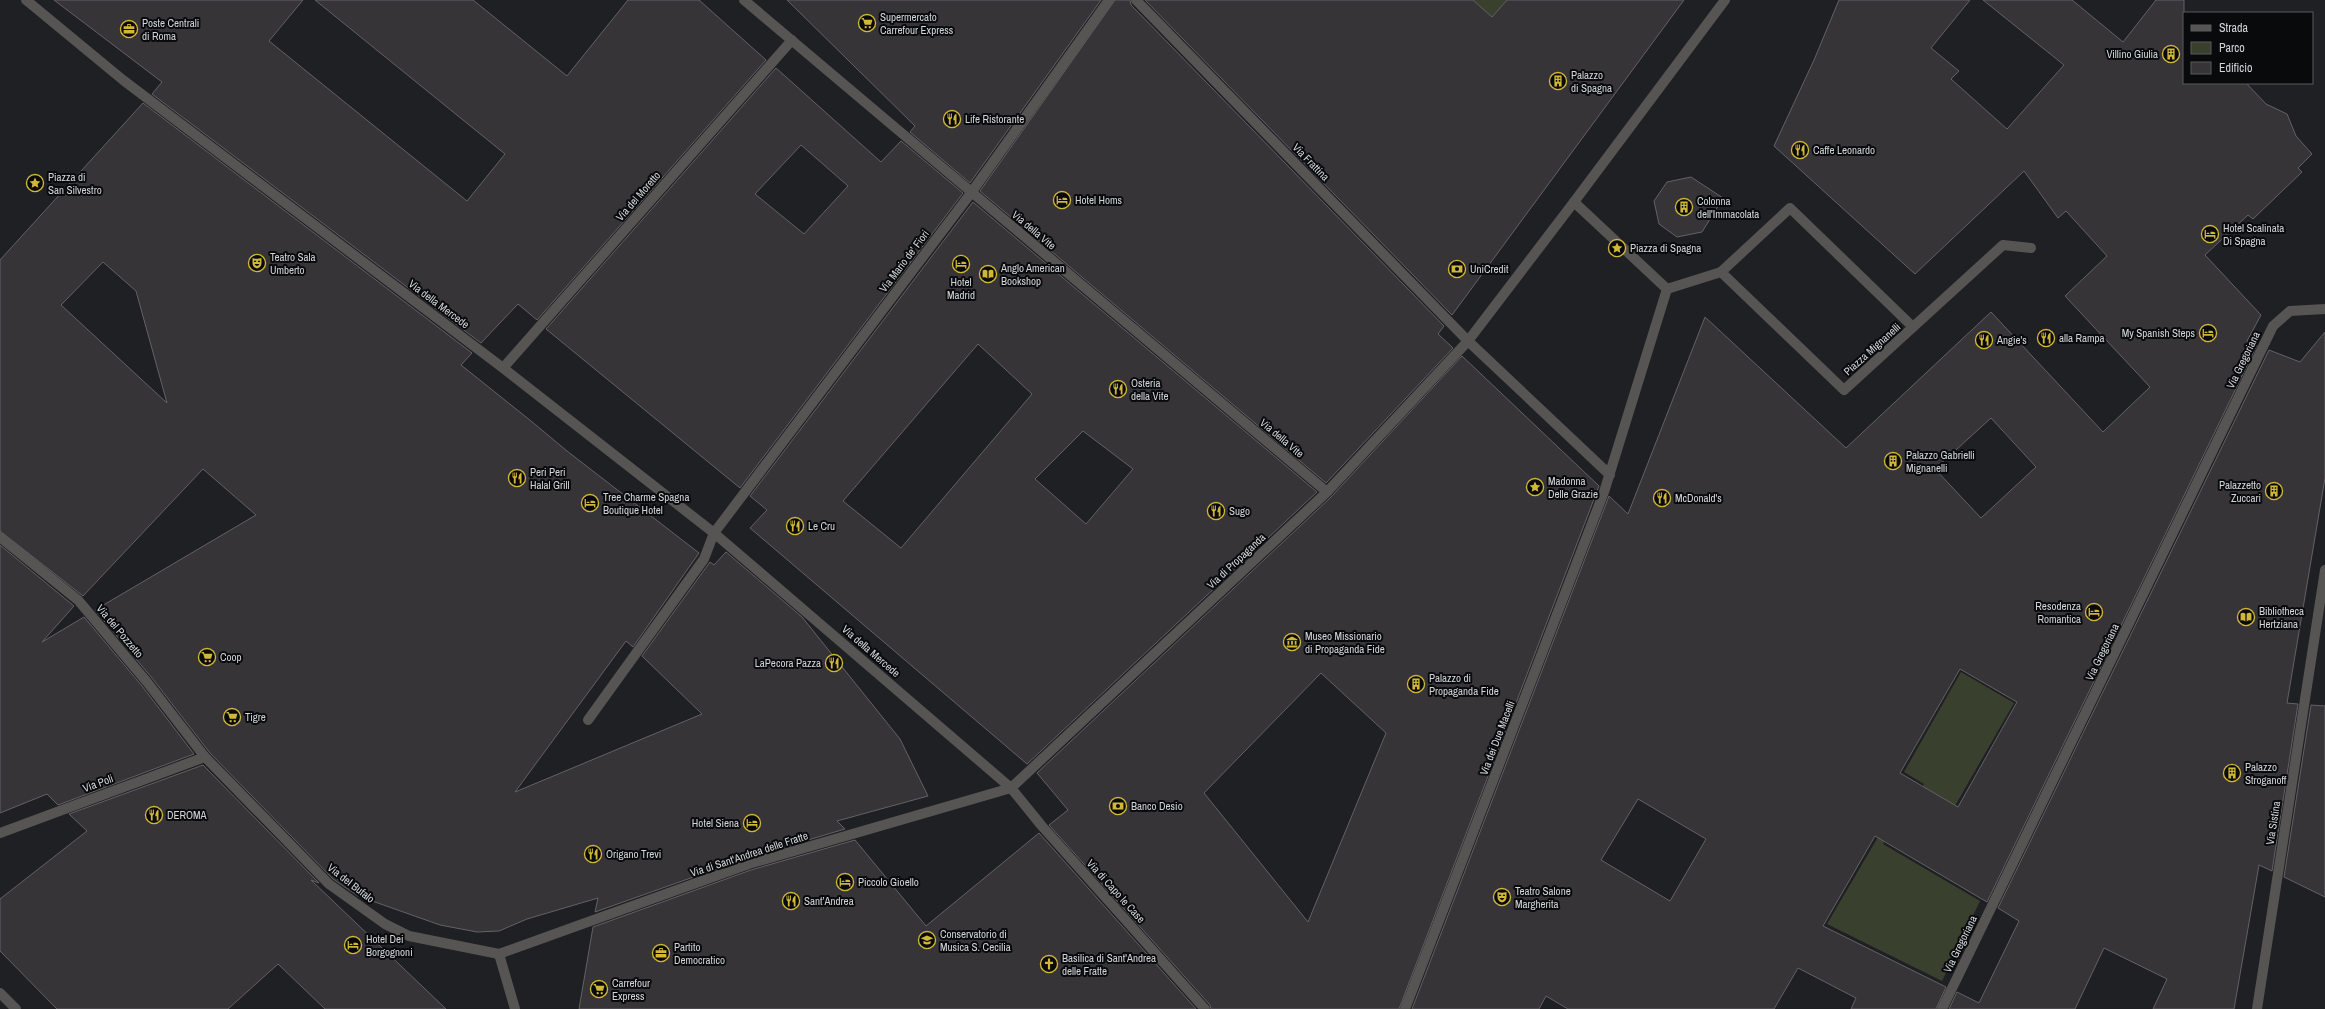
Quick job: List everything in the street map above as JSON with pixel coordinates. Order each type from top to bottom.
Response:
[{"type":"street","name":"Via della Mercede","points":[[26,0],[147,98],[503,368],[714,533],[1011,788]]},
{"type":"street","name":"Via della Vite","points":[[744,0],[1327,492]]},
{"type":"street","name":"Via Mario de' Fiori","points":[[714,533],[971,193],[1109,0]]},
{"type":"street","name":"Via Frattina","points":[[1136,0],[1468,341]]},
{"type":"street","points":[[1667,289],[1610,475],[1468,341],[1725,0]]},
{"type":"street","name":"Via del Moretto","points":[[503,368],[792,40]]},
{"type":"street","points":[[1574,202],[1667,289]]},
{"type":"street","points":[[1667,289],[1721,272],[1790,208],[1913,327]]},
{"type":"street","name":"Piazza Mignanelli","points":[[1721,272],[1844,390],[2003,245],[2031,248]]},
{"type":"street","name":"Via Gregoriana","points":[[1942,1009],[2273,326],[2290,311],[2325,309]]},
{"type":"street","name":"Via di Propaganda","points":[[1011,788],[1327,492],[1468,341]]},
{"type":"street","name":"Via dei Due Macelli","points":[[1405,1009],[1610,475]]},
{"type":"street","points":[[588,720],[704,559],[714,533]]},
{"type":"street","name":"Via del Pozzetto","points":[[0,537],[78,600],[147,682],[205,757]]},
{"type":"street","name":"Via Sistina","points":[[2257,1009],[2325,570]]},
{"type":"street","name":"Via Poli","points":[[0,832],[205,757]]},
{"type":"street","name":"Via del Bufalo","points":[[205,757],[329,884],[385,924],[409,936],[499,954]]},
{"type":"street","name":"Via di Sant'Andrea delle Fratte","points":[[499,954],[749,864],[1011,788]]},
{"type":"street","name":"Via di Capo le Case","points":[[1011,788],[1041,825],[1205,1009]]},
{"type":"street","points":[[499,954],[515,1009]]},
{"type":"street","points":[[0,993],[16,1009]]},
{"type":"green space","points":[[1473,0],[1507,0],[1492,17]]},
{"type":"green space","points":[[1961,672],[2014,703],[1940,832],[1908,813],[1924,784],[1904,772]]},
{"type":"green space","points":[[1881,832],[1887,836],[1883,844],[1980,901],[1942,981],[1827,924]]},
{"type":"building","points":[[54,0],[303,0],[269,41],[467,201],[505,154],[315,0],[473,0],[567,76],[628,0],[699,0],[766,60],[537,320],[518,304],[481,343],[152,94],[162,82]]},
{"type":"building","points":[[787,0],[1101,0],[970,183],[910,132],[915,126]]},
{"type":"building","points":[[1115,0],[1130,0],[1131,5],[1444,326],[1438,334],[1453,348],[1326,483],[980,191]]},
{"type":"building","points":[[1145,0],[1473,0],[1492,17],[1507,0],[1684,0],[1452,315]]},
{"type":"building","points":[[1839,0],[1970,0],[1931,48],[1959,71],[1951,79],[2007,129],[2064,65],[1983,0],[2072,0],[2123,42],[2156,0],[2184,0],[2183,84],[2247,84],[2266,104],[2287,114],[2296,136],[2312,154],[2298,168],[2302,172],[2253,219],[2248,215],[2205,255],[2261,315],[2247,341],[2257,345],[1987,902],[1875,836],[1823,926],[1946,987],[1936,1009],[1851,1009],[1856,998],[1798,968],[1774,1009],[1568,1009],[1546,996],[1539,1009],[1412,1009],[1609,496],[1628,514],[1705,317],[1846,448],[1991,312],[2103,432],[2150,387],[2065,296],[2107,256],[2066,211],[2058,218],[2024,171],[1915,274],[1774,146],[1814,60]],"holes":[[[1991,418],[2036,467],[1981,518],[1935,469]],[[1960,669],[2017,702],[1958,807],[1900,773]],[[1638,799],[1706,839],[1670,901],[1601,860]]]},
{"type":"building","points":[[776,68],[881,162],[901,141],[963,193],[740,488],[546,329]],"holes":[[[801,145],[848,186],[804,234],[755,194]]]},
{"type":"building","points":[[143,103],[472,353],[461,365],[567,451],[699,553],[633,647],[626,641],[515,792],[702,714],[642,656],[710,562],[714,565],[726,552],[802,617],[900,739],[928,796],[837,821],[845,829],[747,858],[595,912],[598,898],[527,919],[499,931],[477,932],[440,925],[358,896],[333,879],[210,753],[152,678],[95,610],[256,515],[203,469],[83,596],[0,531],[0,260]],"holes":[[[103,262],[136,291],[167,403],[61,305]]]},
{"type":"building","name":"Colonna dell'Immacolata","points":[[1691,177],[1723,198],[1702,232],[1677,237],[1659,224],[1654,201],[1667,182]]},
{"type":"building","points":[[973,202],[1317,492],[1027,764],[750,528],[767,510],[750,496]],"holes":[[[978,344],[1032,394],[901,548],[843,501]],[[1083,431],[1133,469],[1086,524],[1035,479]]]},
{"type":"building","points":[[2325,332],[2325,478],[2287,703],[2298,704],[2272,871],[2259,865],[2234,1009],[2153,1009],[2167,979],[2104,948],[2075,1009],[1949,1009],[1957,992],[1979,1003],[2019,921],[1998,908],[2269,350],[2300,362]]},
{"type":"building","name":"Palazzo di Propaganda Fide","points":[[1462,356],[1599,486],[1399,1009],[1211,1009],[1210,1005],[1049,825],[1068,810],[1037,773],[1331,497]],"holes":[[[1321,673],[1386,733],[1308,922],[1204,793]]]},
{"type":"building","points":[[0,545],[74,606],[42,642],[84,617],[142,686],[194,754],[58,805],[47,794],[0,813]]},
{"type":"building","points":[[2311,705],[2325,706],[2325,897],[2284,877]]},
{"type":"building","points":[[203,765],[319,883],[311,880],[446,1009],[325,1009],[278,964],[228,1009],[57,1009],[0,951],[0,899],[87,831],[69,814]]},
{"type":"building","points":[[1039,833],[1196,1009],[579,1009],[593,927],[751,870],[855,840],[926,926]]},
{"type":"place","name":"Supermercato Carrefour Express","points":[[867,23]]},
{"type":"place","name":"Poste Centrali di Roma","points":[[129,29]]},
{"type":"place","name":"Villino Giulia","points":[[2171,54]]},
{"type":"place","name":"Palazzo di Spagna","points":[[1558,81]]},
{"type":"place","name":"Life Ristorante","points":[[952,119]]},
{"type":"place","name":"Caffe Leonardo","points":[[1800,150]]},
{"type":"place","name":"Piazza di San Silvestro","points":[[35,183]]},
{"type":"place","name":"Hotel Homs","points":[[1062,200]]},
{"type":"place","name":"Colonna dell'Immacolata","points":[[1684,207]]},
{"type":"place","name":"Hotel Scalinata Di Spagna","points":[[2210,234]]},
{"type":"place","name":"Piazza di Spagna","points":[[1617,248]]},
{"type":"place","name":"Teatro Sala Umberto","points":[[257,263]]},
{"type":"place","name":"Hotel Madrid","points":[[961,264]]},
{"type":"place","name":"UniCredit","points":[[1457,269]]},
{"type":"place","name":"Anglo American Bookshop","points":[[988,274]]},
{"type":"place","name":"My Spanish Steps","points":[[2208,333]]},
{"type":"place","name":"alla Rampa","points":[[2046,338]]},
{"type":"place","name":"Angie's","points":[[1984,340]]},
{"type":"place","name":"Osteria della Vite","points":[[1118,389]]},
{"type":"place","name":"Palazzo Gabrielli Mignanelli","points":[[1893,461]]},
{"type":"place","name":"Peri Peri Halal Grill","points":[[517,478]]},
{"type":"place","name":"Madonna Delle Grazie","points":[[1535,487]]},
{"type":"place","name":"Palazzetto Zuccari","points":[[2274,491]]},
{"type":"place","name":"McDonald's","points":[[1662,498]]},
{"type":"place","name":"Tree Charme Spagna Boutique Hotel","points":[[590,503]]},
{"type":"place","name":"Sugo","points":[[1216,511]]},
{"type":"place","name":"Le Cru","points":[[795,526]]},
{"type":"place","name":"Resodenza Romantica","points":[[2094,612]]},
{"type":"place","name":"Bibliotheca Hertziana","points":[[2246,617]]},
{"type":"place","name":"Museo Missionario di Propaganda Fide","points":[[1292,642]]},
{"type":"place","name":"Coop","points":[[207,657]]},
{"type":"place","name":"LaPecora Pazza","points":[[834,663]]},
{"type":"place","name":"Palazzo di Propaganda Fide","points":[[1416,684]]},
{"type":"place","name":"Tigre","points":[[232,717]]},
{"type":"place","name":"Palazzo Stroganoff","points":[[2232,773]]},
{"type":"place","name":"Banco Desio","points":[[1118,806]]},
{"type":"place","name":"DEROMA","points":[[154,815]]},
{"type":"place","name":"Hotel Siena","points":[[752,823]]},
{"type":"place","name":"Origano Trevi","points":[[593,854]]},
{"type":"place","name":"Piccolo Gioello","points":[[845,882]]},
{"type":"place","name":"Teatro Salone Margherita","points":[[1502,897]]},
{"type":"place","name":"Sant’Andrea","points":[[791,901]]},
{"type":"place","name":"Conservatorio di Musica S. Cecilia","points":[[927,940]]},
{"type":"place","name":"Hotel Dei Borgognoni","points":[[353,945]]},
{"type":"place","name":"Partito Democratico","points":[[661,953]]},
{"type":"place","name":"Basilica di Sant'Andrea delle Fratte","points":[[1049,964]]},
{"type":"place","name":"Carrefour Express","points":[[599,989]]}]
